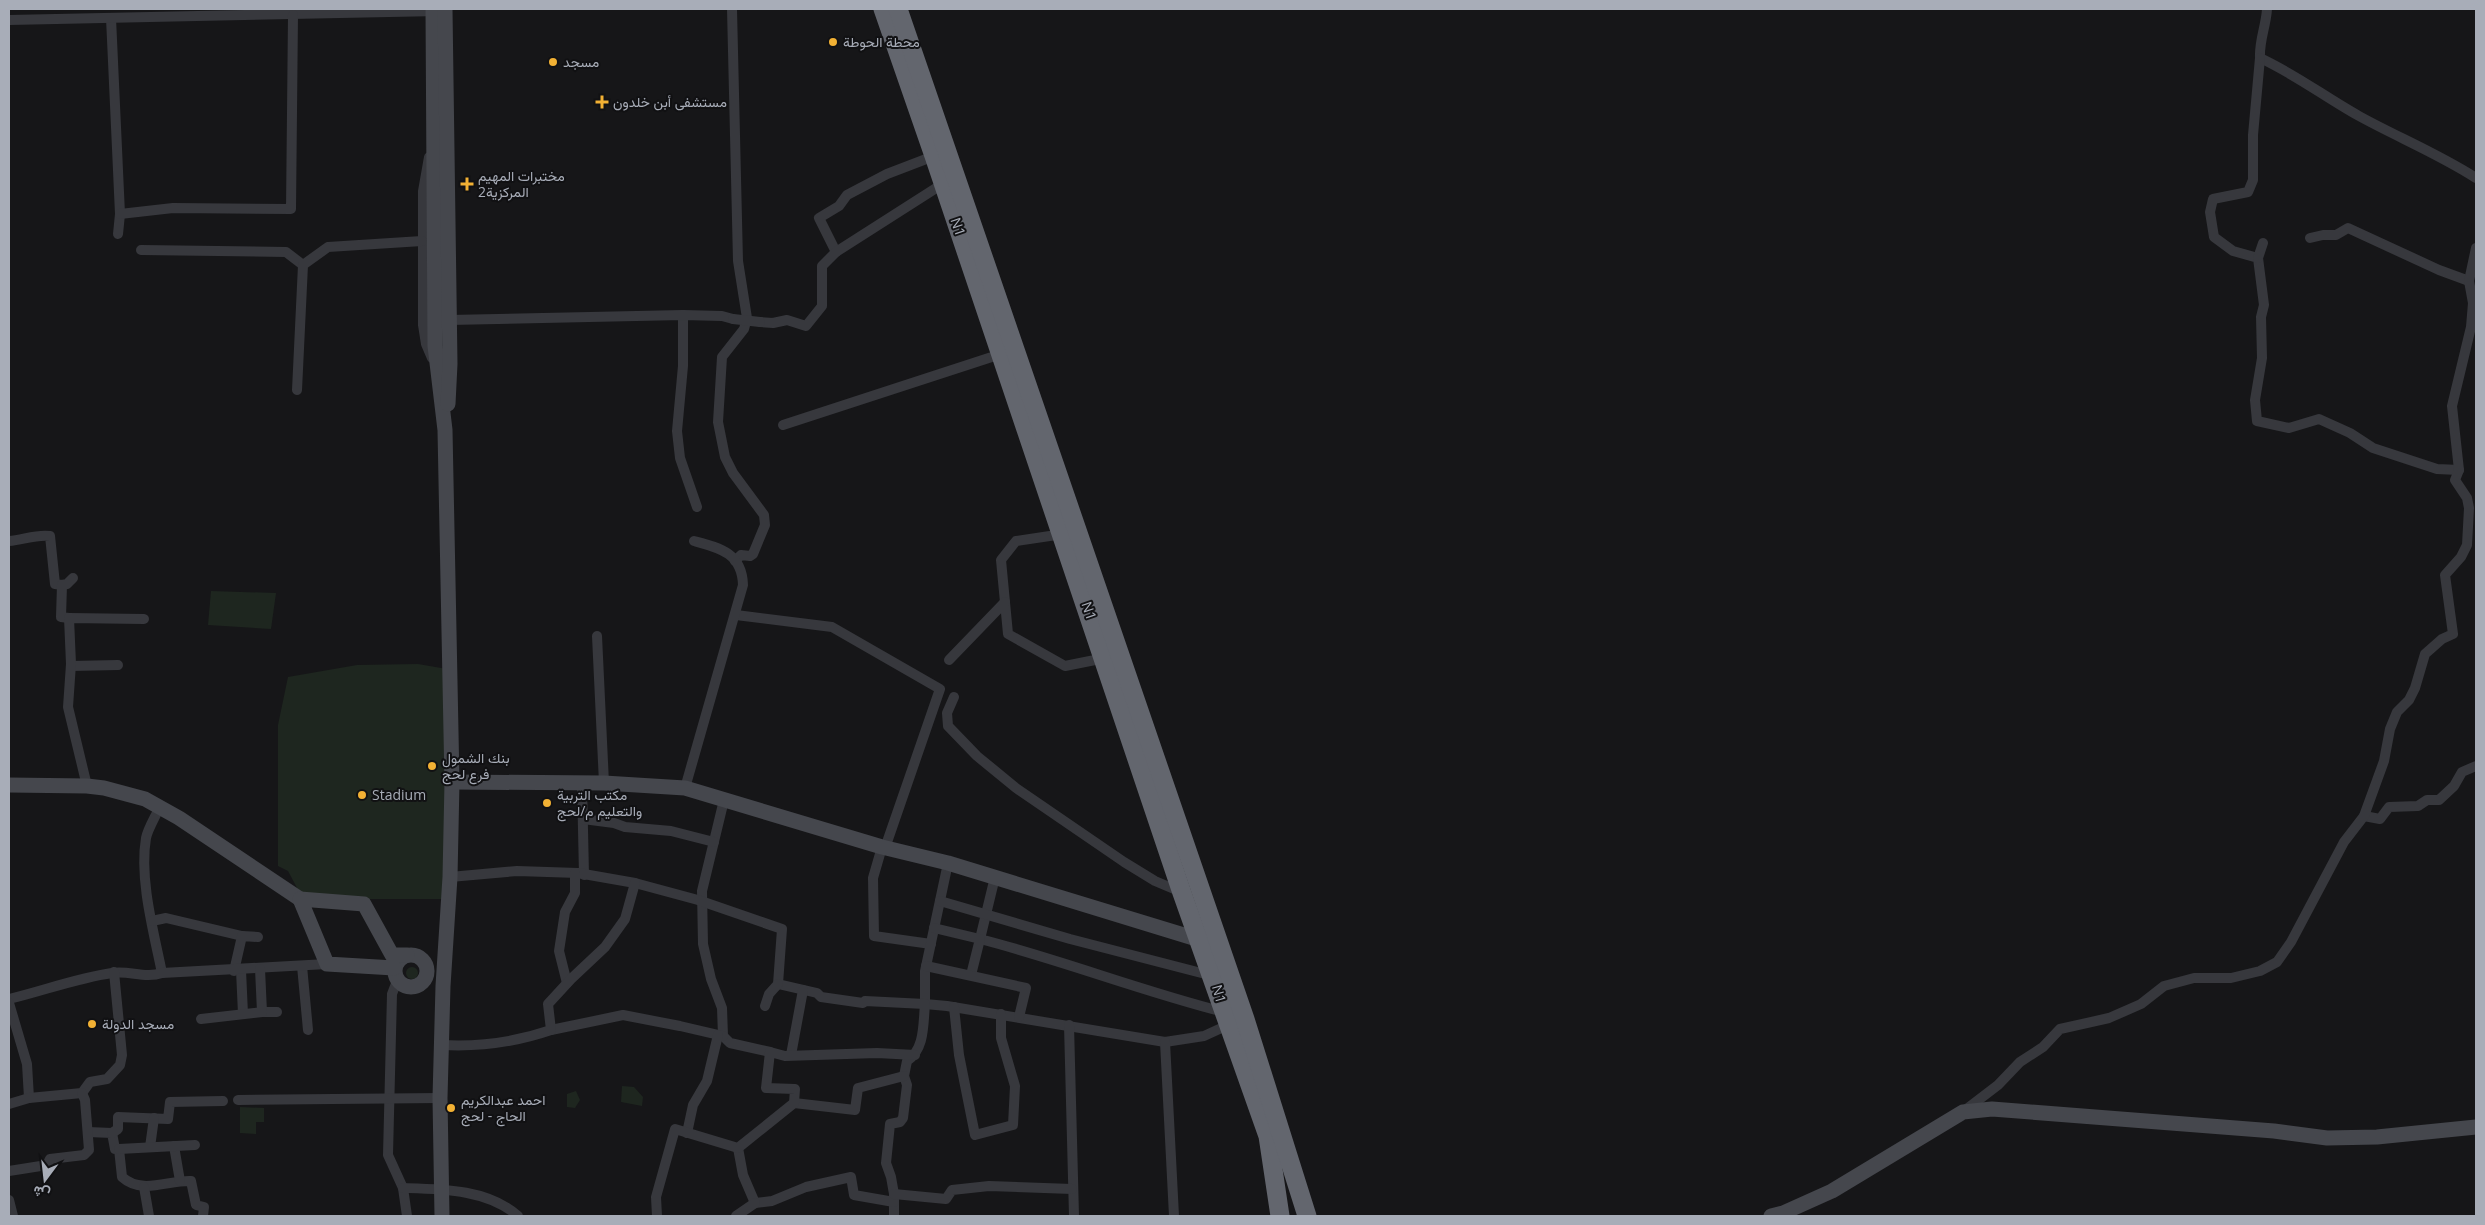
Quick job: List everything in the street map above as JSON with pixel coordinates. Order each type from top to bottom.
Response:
[{"type":"highway","name":"N1","points":[[883,9],[1105,658],[1182,893],[1213,976],[1268,1136],[1280,1216]]},
{"type":"highway","name":"N1","points":[[898,9],[1245,1019],[1307,1216]]},
{"type":"street","points":[[732,9],[738,261],[747,318],[744,329],[722,357],[718,422],[720,440],[729,465],[764,515],[766,522],[753,554],[750,556],[741,555],[735,561]]},
{"type":"street","points":[[2258,258],[2233,251],[2214,237],[2210,212],[2213,199],[2248,192],[2253,180],[2253,135],[2260,38],[2267,18],[2267,9]]},
{"type":"street","points":[[9,20],[215,13],[293,15],[439,10]]},
{"type":"street","points":[[439,10],[432,146],[437,367],[445,430],[452,782],[450,877],[443,986],[440,1098],[440,1189],[442,1216]]},
{"type":"street","points":[[439,10],[449,320],[449,386],[445,430]]},
{"type":"street","points":[[120,214],[173,208],[291,209],[293,15]]},
{"type":"street","points":[[111,18],[120,214],[118,234]]},
{"type":"street","points":[[2260,58],[2302,79],[2326,96],[2400,138],[2434,153],[2476,178]]},
{"type":"street","points":[[432,146],[423,183],[424,332],[426,344],[437,367]]},
{"type":"street","points":[[836,252],[820,218],[839,206],[847,195],[887,174],[934,156]]},
{"type":"street","points":[[449,320],[683,315],[722,316],[773,324],[787,320],[806,326],[822,306],[822,266],[836,252],[944,183]]},
{"type":"street","points":[[2310,238],[2323,234],[2336,236],[2348,228],[2439,270],[2469,281]]},
{"type":"street","points":[[303,265],[328,247],[422,241]]},
{"type":"street","points":[[2263,242],[2258,258],[2264,305],[2261,317],[2262,358],[2255,400],[2258,421],[2289,428],[2319,419],[2350,433],[2373,448],[2437,469],[2459,470]]},
{"type":"street","points":[[1771,1216],[1784,1214],[1832,1191],[1962,1112],[1998,1085],[2020,1062],[2043,1047],[2060,1029],[2109,1018],[2141,1004],[2164,986],[2194,978],[2231,978],[2260,971],[2276,962],[2291,942],[2344,842],[2364,816],[2381,769],[2390,729],[2397,712],[2408,700],[2415,688],[2425,654],[2442,638],[2453,634],[2445,575],[2461,557],[2466,548],[2469,508],[2467,498],[2455,480],[2459,470],[2452,406],[2475,304],[2469,281],[2476,248]]},
{"type":"street","points":[[141,250],[286,252],[303,265]]},
{"type":"street","points":[[297,390],[303,265]]},
{"type":"street","points":[[683,315],[683,366],[677,431],[680,458],[697,507]]},
{"type":"street","points":[[783,426],[1002,354]]},
{"type":"street","points":[[1063,534],[1016,541],[1001,560],[1008,634],[1065,666],[1105,658]]},
{"type":"street","points":[[9,541],[29,539],[39,535],[50,536],[54,584],[62,586],[73,578]]},
{"type":"street","points":[[685,788],[736,615],[743,585],[735,561],[724,549],[694,540]]},
{"type":"street","points":[[2466,548],[2476,543]]},
{"type":"street","points":[[62,586],[61,618],[144,619]]},
{"type":"street","points":[[949,660],[1005,602]]},
{"type":"street","points":[[736,615],[832,627],[940,689],[873,878],[874,936],[931,944]]},
{"type":"street","points":[[69,618],[71,666],[68,707],[83,775],[88,786]]},
{"type":"street","points":[[597,636],[604,783]]},
{"type":"street","points":[[71,666],[118,664]]},
{"type":"street","points":[[954,697],[947,713],[948,726],[977,756],[1016,788],[1124,862],[1154,881],[1182,893]]},
{"type":"street","points":[[2364,816],[2380,819],[2389,807],[2418,806],[2427,800],[2439,800],[2454,786],[2462,772],[2476,766]]},
{"type":"street","points":[[452,782],[604,783],[685,788],[884,848],[948,863],[1200,940]]},
{"type":"street","points":[[567,983],[558,952],[565,912],[575,893],[580,874],[583,819],[582,784]]},
{"type":"street","points":[[9,785],[88,786],[125,793],[160,806],[300,899],[364,904],[392,955],[445,955]]},
{"type":"street","points":[[687,1133],[693,1105],[707,1081],[720,1036],[722,1008],[711,979],[703,944],[702,891],[724,800]]},
{"type":"street","points":[[160,806],[146,837],[146,875],[162,973]]},
{"type":"street","points":[[583,819],[614,823],[626,827],[671,831],[714,842]]},
{"type":"street","points":[[894,1216],[892,1177],[886,1163],[890,1124],[900,1122],[903,1118],[907,1085],[904,1076],[907,1061],[916,1055],[921,1041],[925,1004],[926,966],[948,863]]},
{"type":"street","points":[[450,877],[517,871],[580,874],[635,883],[702,901],[782,929],[778,984],[769,994],[765,1006]]},
{"type":"street","points":[[971,976],[995,877]]},
{"type":"street","points":[[552,1030],[548,1004],[605,947],[625,919],[635,883]]},
{"type":"street","points":[[300,899],[327,964]]},
{"type":"street","points":[[940,901],[1136,957],[1213,976]]},
{"type":"street","points":[[152,920],[166,918],[242,936],[258,937]]},
{"type":"street","points":[[778,984],[817,993],[821,998],[863,1004],[865,1001],[954,1007],[1165,1042],[1204,1036],[1226,1018],[1186,1002],[1038,954],[934,928]]},
{"type":"street","points":[[242,936],[237,970],[243,1014]]},
{"type":"street","points":[[408,1216],[403,1188],[388,1155],[391,1098],[392,994],[395,974],[401,958],[410,955],[424,961],[427,967],[425,980],[414,987]]},
{"type":"street","points":[[29,1098],[27,1064],[9,1001],[68,982],[114,972],[152,976],[162,973],[327,964],[395,974],[408,987],[443,986]]},
{"type":"street","points":[[302,966],[308,1030]]},
{"type":"street","points":[[926,966],[1026,988],[1019,1017]]},
{"type":"street","points":[[260,969],[262,1012]]},
{"type":"street","points":[[9,1104],[29,1098],[82,1092],[90,1082],[107,1078],[120,1065],[122,1042],[114,972]]},
{"type":"street","points":[[791,1055],[803,990]]},
{"type":"street","points":[[954,1007],[959,1055],[976,1135],[1014,1126],[1015,1086],[1001,1038],[1001,1014]]},
{"type":"street","points":[[201,1019],[277,1012]]},
{"type":"street","points":[[442,1045],[496,1044],[531,1037],[552,1030],[623,1016],[680,1026],[720,1036],[730,1043],[791,1055],[878,1053],[916,1055]]},
{"type":"street","points":[[1069,1025],[1074,1216]]},
{"type":"street","points":[[1165,1042],[1174,1216]]},
{"type":"street","points":[[770,1052],[766,1088],[795,1089],[794,1103]]},
{"type":"street","points":[[738,1148],[794,1103],[855,1110],[858,1088],[904,1076]]},
{"type":"street","points":[[9,1171],[47,1165],[50,1159],[84,1155],[89,1147],[86,1100],[82,1092]]},
{"type":"street","points":[[238,1100],[440,1098]]},
{"type":"street","points":[[88,1132],[112,1133],[118,1129],[118,1117],[168,1119],[170,1102],[223,1101]]},
{"type":"street","points":[[1962,1112],[1992,1109],[2274,1131],[2328,1138],[2377,1137],[2476,1127]]},
{"type":"street","points":[[150,1147],[154,1118]]},
{"type":"street","points":[[657,1216],[656,1197],[674,1129],[738,1148]]},
{"type":"street","points":[[112,1133],[114,1149],[119,1150],[195,1145]]},
{"type":"street","points":[[174,1146],[180,1181]]},
{"type":"street","points":[[738,1148],[743,1175],[755,1203]]},
{"type":"street","points":[[119,1150],[122,1177],[144,1187],[191,1181],[196,1204],[204,1207],[204,1216]]},
{"type":"street","points":[[736,1216],[755,1203],[772,1201],[806,1187],[851,1177],[854,1195],[894,1198],[946,1199],[952,1190],[972,1187],[1072,1189]]},
{"type":"street","points":[[144,1187],[149,1216]]},
{"type":"street","points":[[403,1188],[440,1189],[493,1201],[506,1206],[518,1216]]},
{"type":"street","points":[[9,1200],[14,1216]]},
{"type":"shaded area","points":[[211,591],[276,593],[271,629],[208,625]]},
{"type":"shaded area","name":"Stadium","points":[[418,664],[447,669],[444,899],[303,899],[288,871],[278,866],[278,725],[288,677],[357,665]]},
{"type":"shaded area","points":[[414,967],[417,968],[417,978],[410,979],[407,978],[406,971],[407,968]]},
{"type":"shaded area","points":[[622,1086],[634,1087],[643,1097],[642,1106],[621,1102]]},
{"type":"shaded area","points":[[576,1091],[580,1100],[575,1108],[567,1107],[567,1094]]},
{"type":"shaded area","points":[[240,1107],[264,1108],[264,1122],[256,1122],[256,1134],[240,1133]]},
{"type":"place","name":"محطة الحوطة","points":[[833,42]]},
{"type":"place","name":"مسجد","points":[[553,62]]},
{"type":"place","name":"مستشفى أبن خلدون","points":[[602,102]]},
{"type":"place","name":"مختبرات المهيم المركزية2","points":[[467,184]]},
{"type":"place","name":"بنك الشمول فرع لحج","points":[[432,766]]},
{"type":"place","name":"Stadium","points":[[362,795]]},
{"type":"place","name":"مكتب التربية والتعليم م/لحج","points":[[547,803]]},
{"type":"place","name":"مسجد الدولة","points":[[92,1024]]},
{"type":"place","name":"احمد عبدالكريم الحاج - لحج","points":[[451,1108]]}]
